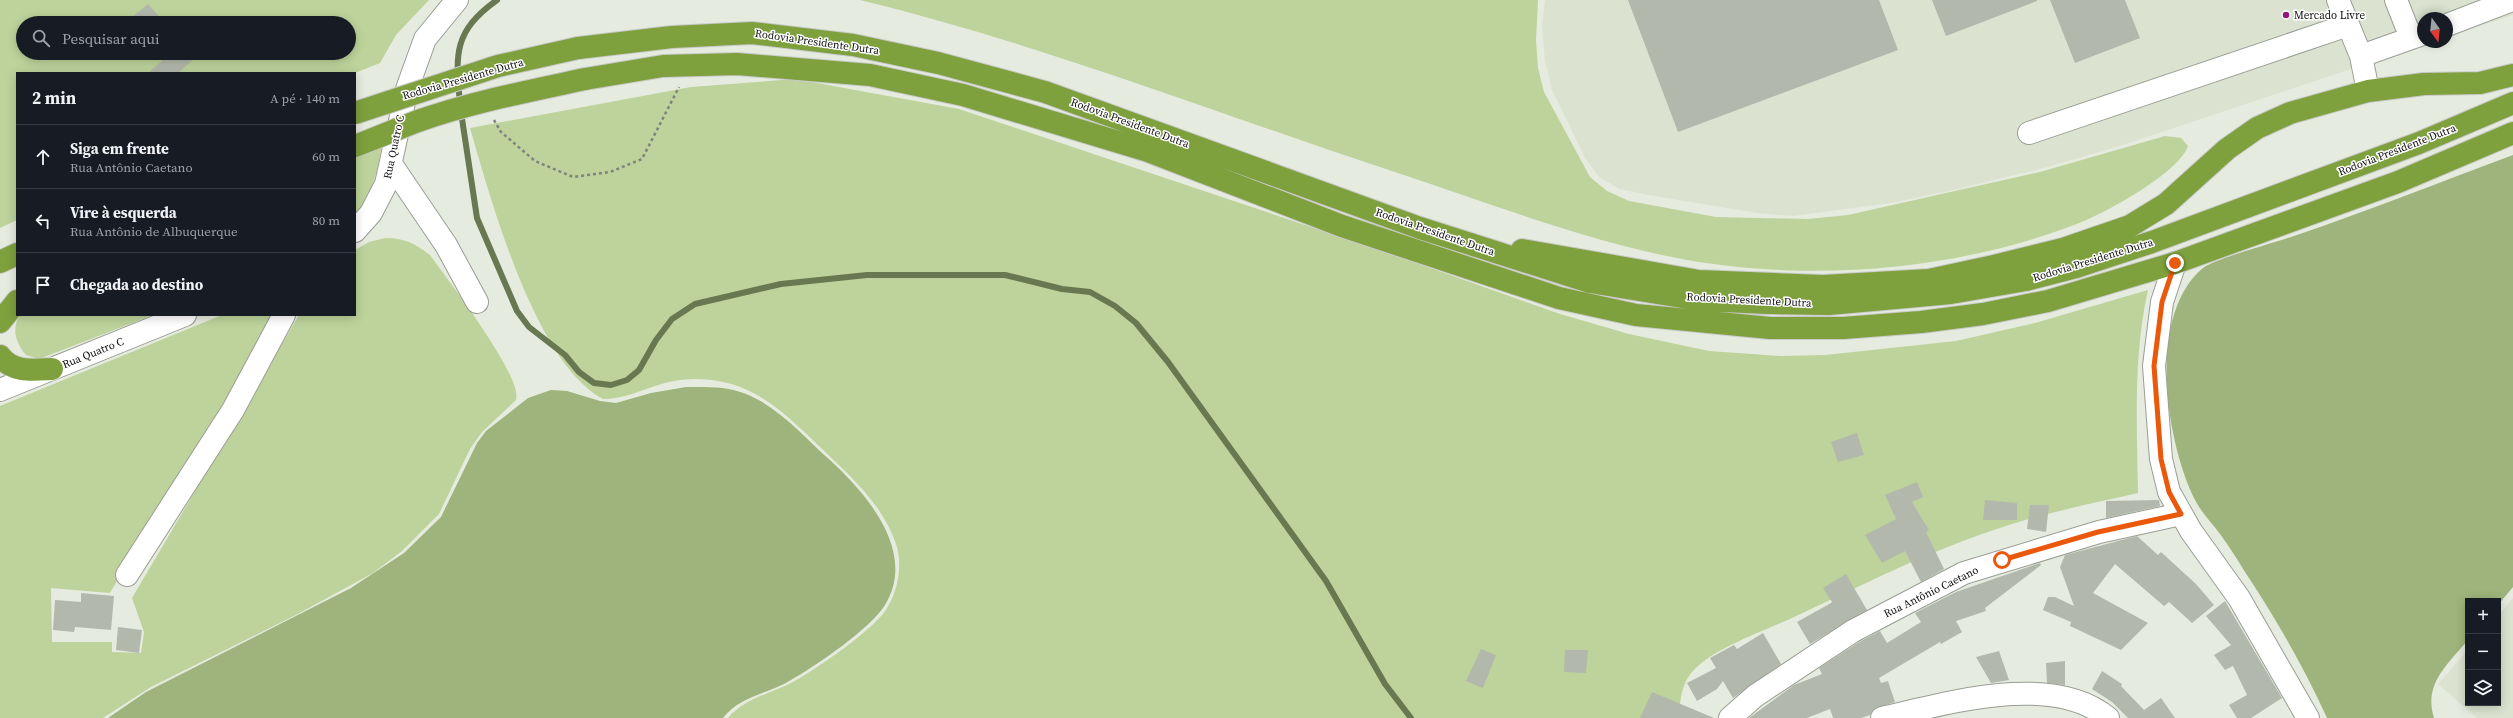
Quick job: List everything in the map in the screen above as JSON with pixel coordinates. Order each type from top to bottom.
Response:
[{"type":"highway","name":"Rodovia Presidente Dutra","points":[[356,113],[498,66],[578,48],[672,37],[752,33],[853,45],[938,63],[1044,92],[1420,228],[1590,282],[1700,300],[1829,304],[1951,293],[2026,280],[2076,267],[2152,242],[2419,143],[2513,103]]},
{"type":"highway","name":"Rodovia Presidente Dutra","points":[[356,146],[419,121],[510,94],[585,79],[663,66],[737,64],[870,75],[963,95],[1148,151],[1342,226],[1559,298],[1636,315],[1770,328],[1843,328],[1921,322],[1984,314],[2048,300],[2175,263],[2398,182],[2513,133]]},
{"type":"highway","points":[[1469,244],[1534,251],[1699,281],[1823,286],[1929,280],[2063,249],[2130,226],[2166,204],[2227,149],[2257,128],[2290,113],[2368,91],[2424,84],[2480,83],[2513,75]]},
{"type":"highway","points":[[0,262],[16,254]]},
{"type":"highway","points":[[0,297],[16,289]]},
{"type":"highway","points":[[0,322],[16,302]]},
{"type":"highway","points":[[0,356],[14,367],[25,370],[52,369]]},
{"type":"street","name":"Rua Quatro C","points":[[356,230],[380,199],[391,164],[407,89],[418,55],[432,30],[457,0]]},
{"type":"street","points":[[2338,0],[2361,56],[2368,91]]},
{"type":"street","points":[[2361,56],[2417,36],[2396,0]]},
{"type":"street","points":[[2453,23],[2512,0]]},
{"type":"street","points":[[2029,132],[2348,25]]},
{"type":"street","points":[[391,164],[446,245],[477,302]]},
{"type":"street","points":[[2175,263],[2162,302],[2154,366],[2161,459],[2169,492],[2181,514],[2239,598],[2308,718]]},
{"type":"street","name":"Rua Quatro C","points":[[0,390],[183,316]]},
{"type":"street","points":[[127,575],[233,410],[283,316]]},
{"type":"street","name":"Rua Antônio Caetano","points":[[1730,718],[1755,696],[1853,631],[1964,573],[2098,532],[2181,514]]},
{"type":"street","points":[[1882,718],[1982,696],[2012,694],[2048,695],[2077,702],[2095,709],[2108,718]]},
{"type":"path","points":[[493,118],[501,132],[535,161],[572,177],[610,172],[642,159],[690,65]]},
{"type":"shaded area","points":[[1545,0],[2513,0],[2513,15],[2453,35],[2453,12],[2417,12],[2417,47],[2123,145],[2048,167],[1949,191],[1891,203],[1793,216],[1757,213],[1648,195],[1620,189],[1600,178],[1585,158],[1552,90],[1545,61],[1542,26]]},
{"type":"shaded area","points":[[2513,598],[2513,718],[2477,718],[2438,684],[2465,653],[2465,706],[2501,706],[2501,612]]},
{"type":"green space","points":[[0,0],[429,0],[396,35],[380,63],[356,73],[16,72],[16,220],[0,228]]},
{"type":"green space","points":[[860,0],[1538,0],[1536,40],[1538,68],[1544,92],[1590,177],[1607,191],[1629,201],[1716,217],[1808,219],[1848,215],[2040,172],[2165,136],[2181,138],[2188,146],[2181,157],[2170,169],[2155,181],[2120,203],[2087,220],[2020,243],[1965,256],[1908,265],[1850,270],[1793,270],[1735,267],[1679,258],[1624,246],[1564,229],[1061,58],[994,37]]},
{"type":"green space","points":[[795,79],[959,109],[1380,250],[1560,314],[1629,334],[1709,351],[1781,356],[1825,355],[1956,341],[2035,323],[2148,290],[2143,315],[2138,366],[2138,493],[2039,516],[1951,545],[1726,647],[1703,662],[1694,670],[1686,681],[1682,692],[1679,718],[728,718],[735,711],[750,701],[793,682],[815,668],[844,648],[880,617],[887,608],[894,594],[897,586],[899,569],[898,552],[890,529],[864,490],[842,468],[787,416],[751,392],[723,382],[706,379],[689,379],[663,383],[636,393],[610,399],[603,399],[579,380],[556,352],[519,277],[503,236],[470,128],[691,87]]},
{"type":"green space","points":[[382,143],[374,181],[366,199],[356,213],[356,156]]},
{"type":"green space","points":[[2513,155],[2513,587],[2501,601],[2501,598],[2465,598],[2465,644],[2439,675],[2432,695],[2431,706],[2434,718],[2327,718],[2299,662],[2278,625],[2230,548],[2197,504],[2185,475],[2176,446],[2170,413],[2167,380],[2168,347],[2174,316],[2185,289],[2203,268],[2219,260],[2349,217]]},
{"type":"green space","points":[[385,238],[403,240],[419,247],[430,255],[482,328],[508,371],[515,388],[516,400],[482,432],[470,449],[439,514],[402,551],[373,573],[294,616],[151,687],[103,718],[0,718],[0,406],[220,316],[271,316],[229,397],[168,492],[110,593],[51,588],[52,642],[112,642],[112,652],[141,653],[144,632],[132,598],[298,316],[356,316],[356,249],[369,242]]},
{"type":"green space","points":[[19,316],[150,316],[39,359],[26,355],[17,341],[15,331]]},
{"type":"green space","points":[[686,387],[716,388],[739,391],[758,400],[781,415],[831,461],[860,491],[884,526],[892,546],[895,565],[893,585],[885,605],[878,614],[856,635],[814,666],[791,680],[738,704],[723,718],[108,718],[146,692],[351,588],[404,553],[441,517],[477,443],[486,431],[528,398],[551,390],[567,391],[600,401],[616,403],[651,393]]},
{"type":"building","points":[[1628,0],[1879,0],[1898,50],[1678,132]]},
{"type":"building","points":[[1932,0],[2037,0],[2037,1],[1946,36]]},
{"type":"building","points":[[2050,0],[2125,0],[2140,38],[2075,63]]},
{"type":"building","points":[[148,4],[159,16],[133,16]]},
{"type":"building","points":[[163,60],[193,60],[179,72],[149,72]]},
{"type":"building","points":[[1857,433],[1864,455],[1838,462],[1831,442]]},
{"type":"building","points":[[1917,482],[1923,497],[1912,502],[1929,530],[1926,532],[1944,569],[1921,582],[1905,551],[1882,563],[1865,535],[1896,519],[1885,495]]},
{"type":"building","points":[[1985,500],[2017,503],[2017,520],[1983,520]]},
{"type":"building","points":[[2159,500],[2160,506],[2106,518],[2106,501]]},
{"type":"building","points":[[2030,505],[2049,505],[2046,532],[2027,529]]},
{"type":"building","points":[[2137,536],[2158,555],[2161,552],[2196,584],[2214,605],[2192,623],[2169,602],[2164,606],[2115,564],[2093,593],[2148,623],[2121,650],[2070,626],[2071,622],[2043,610],[2048,597],[2055,597],[2074,606],[2060,567],[2065,555]]},
{"type":"building","points":[[2040,563],[2041,565],[1985,608],[1986,611],[1956,621],[1962,632],[1941,644],[1940,642],[1879,678],[1881,683],[1888,681],[1895,702],[1874,709],[1870,715],[1861,718],[1833,718],[1830,709],[1807,718],[1749,718],[1794,685],[1822,674],[1819,668],[1859,642],[1880,631],[1887,643],[1921,622],[1915,613],[1956,592]]},
{"type":"building","points":[[1846,574],[1867,610],[1810,644],[1797,622],[1831,603],[1832,602],[1823,588]]},
{"type":"building","points":[[81,593],[114,596],[111,630],[75,627],[74,632],[53,630],[55,600],[81,602]]},
{"type":"building","points":[[2225,601],[2282,698],[2251,718],[2237,718],[2229,705],[2247,695],[2233,666],[2225,670],[2214,655],[2231,645],[2206,616]]},
{"type":"building","points":[[118,627],[142,630],[139,653],[116,650]]},
{"type":"building","points":[[1763,633],[1781,664],[1733,698],[1723,681],[1717,689],[1697,701],[1687,683],[1716,668],[1710,658],[1734,645],[1737,649]]},
{"type":"building","points":[[1481,649],[1496,655],[1483,688],[1466,681]]},
{"type":"building","points":[[1565,650],[1588,650],[1586,673],[1564,672]]},
{"type":"building","points":[[1999,651],[2009,680],[1991,683],[1976,657]]},
{"type":"building","points":[[2065,661],[2065,685],[2047,683],[2046,663]]},
{"type":"building","points":[[2102,671],[2122,684],[2121,686],[2144,710],[2161,698],[2175,718],[2128,718],[2112,702],[2092,689]]},
{"type":"building","points":[[1652,692],[1714,718],[1640,718]]},
{"type":"waterway","points":[[460,103],[458,85],[458,57],[460,44],[472,22],[497,0]]},
{"type":"waterway","points":[[461,112],[477,218],[517,311],[529,327],[565,355],[579,372],[594,383],[611,385],[627,380],[639,370],[656,340],[672,319],[695,304],[781,284],[867,275],[1005,275],[1062,289],[1090,292],[1115,306],[1136,323],[1168,362],[1326,581],[1385,684],[1411,718]]},
{"type":"place","name":"Mercado Livre","points":[[2286,15]]},
{"type":"route","points":[[2002,560],[2098,532],[2164,520],[2181,514],[2169,492],[2161,459],[2154,366],[2162,302],[2175,263]]}]
